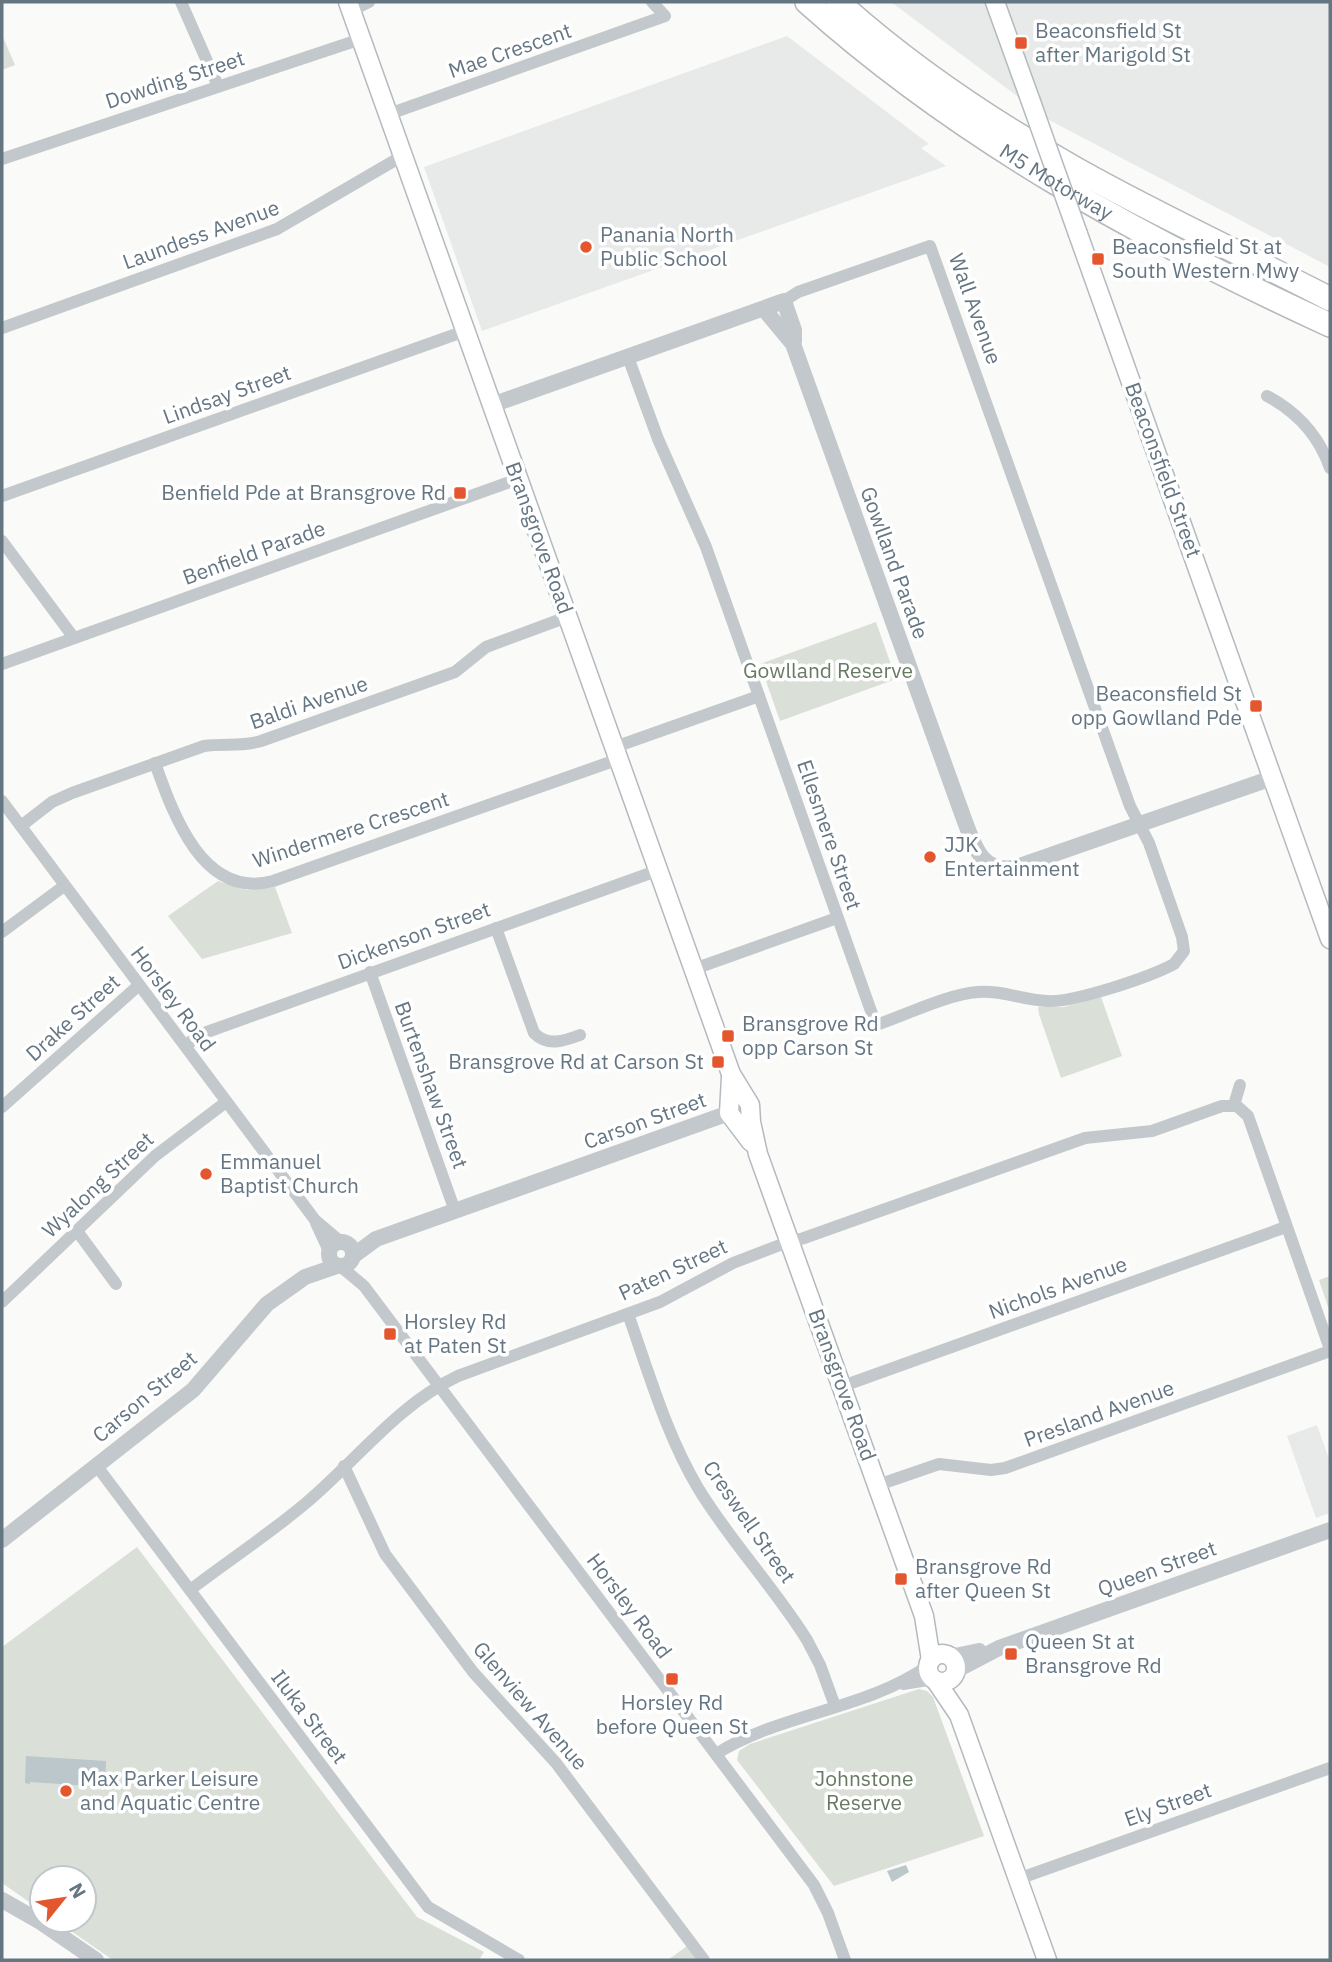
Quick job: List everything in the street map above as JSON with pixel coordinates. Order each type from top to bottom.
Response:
[{"type":"highway","name":"M5 Motorway","points":[[807,2],[887,69],[1017,160],[1129,227],[1330,326]]},
{"type":"highway","name":"M5 Motorway","points":[[838,2],[913,62],[992,118],[1074,168],[1330,299]]},
{"type":"main road","name":"Beaconsfield Street","points":[[995,2],[1330,939]]},
{"type":"main road","name":"Bransgrove Road","points":[[350,6],[694,968],[731,1074],[738,1110],[758,1154],[843,1386],[1047,1960]]},
{"type":"street","points":[[181,2],[218,86]]},
{"type":"street","points":[[350,6],[369,2]]},
{"type":"street","name":"Mae Crescent","points":[[389,114],[665,16],[652,2]]},
{"type":"street","name":"Dowding Street","points":[[2,159],[361,39]]},
{"type":"street","name":"Laundess Avenue","points":[[2,328],[277,229],[404,155]]},
{"type":"street","name":"Wall Avenue","points":[[492,405],[764,309],[798,292],[930,246],[1130,806],[1140,824]]},
{"type":"street","name":"Gowlland Parade","points":[[784,301],[794,330],[793,344]]},
{"type":"street","name":"Gowlland Parade","points":[[764,309],[793,344],[964,820],[979,855],[991,866],[1014,868],[1272,778]]},
{"type":"street","name":"Lindsay Street","points":[[2,496],[465,331]]},
{"type":"street","name":"Ellesmere Street","points":[[628,357],[658,439],[702,535],[876,1025],[977,992],[1049,1002],[1073,1000],[1167,967],[1182,954]]},
{"type":"street","points":[[1267,396],[1294,414],[1314,435],[1330,468]]},
{"type":"street","name":"Benfield Parade","points":[[2,664],[518,479]]},
{"type":"street","points":[[2,541],[74,638]]},
{"type":"street","name":"Baldi Avenue","points":[[21,826],[61,797],[204,746],[245,745],[261,741],[455,672],[486,647],[568,617]]},
{"type":"street","name":"Windermere Crescent","points":[[155,763],[177,821],[206,863],[224,877],[254,884],[273,881],[617,753],[759,696]]},
{"type":"street","name":"Horsley Road","points":[[2,801],[814,1885],[828,1913],[845,1960]]},
{"type":"street","points":[[1140,824],[1182,937],[1182,954],[1195,960]]},
{"type":"street","name":"Dickenson Street","points":[[185,1045],[207,1032],[659,870]]},
{"type":"street","points":[[2,932],[64,886]]},
{"type":"street","points":[[694,968],[837,918]]},
{"type":"street","points":[[496,928],[534,1033],[545,1041],[552,1042],[580,1035]]},
{"type":"street","name":"Burtenshaw Street","points":[[370,972],[455,1211]]},
{"type":"street","name":"Drake Street","points":[[2,1107],[138,986]]},
{"type":"street","points":[[1240,1085],[1234,1105],[1248,1116],[1330,1350]]},
{"type":"street","name":"Wyalong Street","points":[[2,1302],[155,1156],[226,1102]]},
{"type":"street","name":"Paten Street","points":[[190,1590],[306,1503],[378,1433],[440,1386],[478,1368],[671,1297],[733,1263],[1085,1138],[1152,1131],[1222,1106],[1234,1105]]},
{"type":"street","name":"Carson Street","points":[[2,1539],[193,1391],[260,1311],[341,1254],[376,1239],[738,1110]]},
{"type":"street","name":"Nichols Avenue","points":[[843,1386],[1286,1227]]},
{"type":"street","points":[[77,1231],[116,1284]]},
{"type":"street","name":"Creswell Street","points":[[628,1314],[665,1419],[683,1460],[708,1503],[807,1640],[820,1665],[835,1706]]},
{"type":"street","name":"Presland Avenue","points":[[878,1485],[939,1464],[991,1470],[1006,1468],[1330,1350]]},
{"type":"street","name":"Iluka Street","points":[[96,1465],[428,1908],[519,1960]]},
{"type":"street","name":"Glenview Avenue","points":[[344,1466],[385,1553],[473,1672],[556,1763],[704,1960]]},
{"type":"street","name":"Queen Street","points":[[716,1754],[746,1738],[1330,1530]]},
{"type":"street","name":"Ely Street","points":[[1018,1879],[1330,1768]]},
{"type":"street","points":[[2,1891],[28,1911]]},
{"type":"street","points":[[2,1900],[28,1915]]},
{"type":"street","points":[[58,1934],[96,1960]]},
{"type":"shaded area","points":[[891,2],[1330,2],[1330,267],[1049,120]]},
{"type":"shaded area","name":"Panania North Public School","points":[[787,36],[929,144],[921,148],[946,166],[482,331],[424,167]]},
{"type":"shaded area","points":[[1317,1425],[1330,1462],[1330,1513],[1316,1518],[1287,1436]]},
{"type":"shaded area","points":[[26,1756],[106,1761],[105,1787],[25,1783]]},
{"type":"shaded area","points":[[906,1865],[909,1872],[892,1882],[887,1871]]},
{"type":"green space","points":[[2,35],[15,65],[2,70]]},
{"type":"green space","name":"Gowlland Reserve","points":[[876,622],[896,679],[780,721],[760,664]]},
{"type":"green space","points":[[218,881],[246,890],[275,887],[292,933],[202,959],[168,916]]},
{"type":"green space","points":[[1101,997],[1122,1056],[1061,1078],[1038,1007],[1064,1007]]},
{"type":"green space","points":[[1330,1276],[1330,1313],[1319,1280]]},
{"type":"green space","points":[[137,1547],[417,1917],[484,1952],[479,1960],[113,1960],[75,1934],[98,1934],[98,1864],[28,1864],[28,1901],[2,1883],[2,1647]]},
{"type":"green space","name":"Johnstone Reserve","points":[[919,1689],[927,1691],[933,1697],[984,1836],[834,1886],[737,1760],[739,1751],[750,1744]]},
{"type":"green space","points":[[687,1946],[698,1960],[668,1960]]},
{"type":"place","name":"Beaconsfield St after Marigold St","points":[[1021,43]]},
{"type":"place","name":"Panania North Public School","points":[[586,247]]},
{"type":"place","name":"Beaconsfield St at South Western Mwy","points":[[1098,259]]},
{"type":"place","name":"Benfield Pde at Bransgrove Rd","points":[[460,493]]},
{"type":"place","name":"Beaconsfield St opp Gowlland Pde","points":[[1256,706]]},
{"type":"place","name":"JJK Entertainment","points":[[930,857]]},
{"type":"place","name":"Bransgrove Rd opp Carson St","points":[[728,1036]]},
{"type":"place","name":"Bransgrove Rd at Carson St","points":[[718,1062]]},
{"type":"place","name":"Emmanuel Baptist Church","points":[[206,1174]]},
{"type":"place","name":"Horsley Rd at Paten St","points":[[390,1334]]},
{"type":"place","name":"Bransgrove Rd after Queen St","points":[[901,1579]]},
{"type":"place","name":"Queen St at Bransgrove Rd","points":[[1011,1654]]},
{"type":"place","name":"Horsley Rd before Queen St","points":[[672,1679]]},
{"type":"place","name":"Max Parker Leisure and Aquatic Centre","points":[[66,1791]]}]
